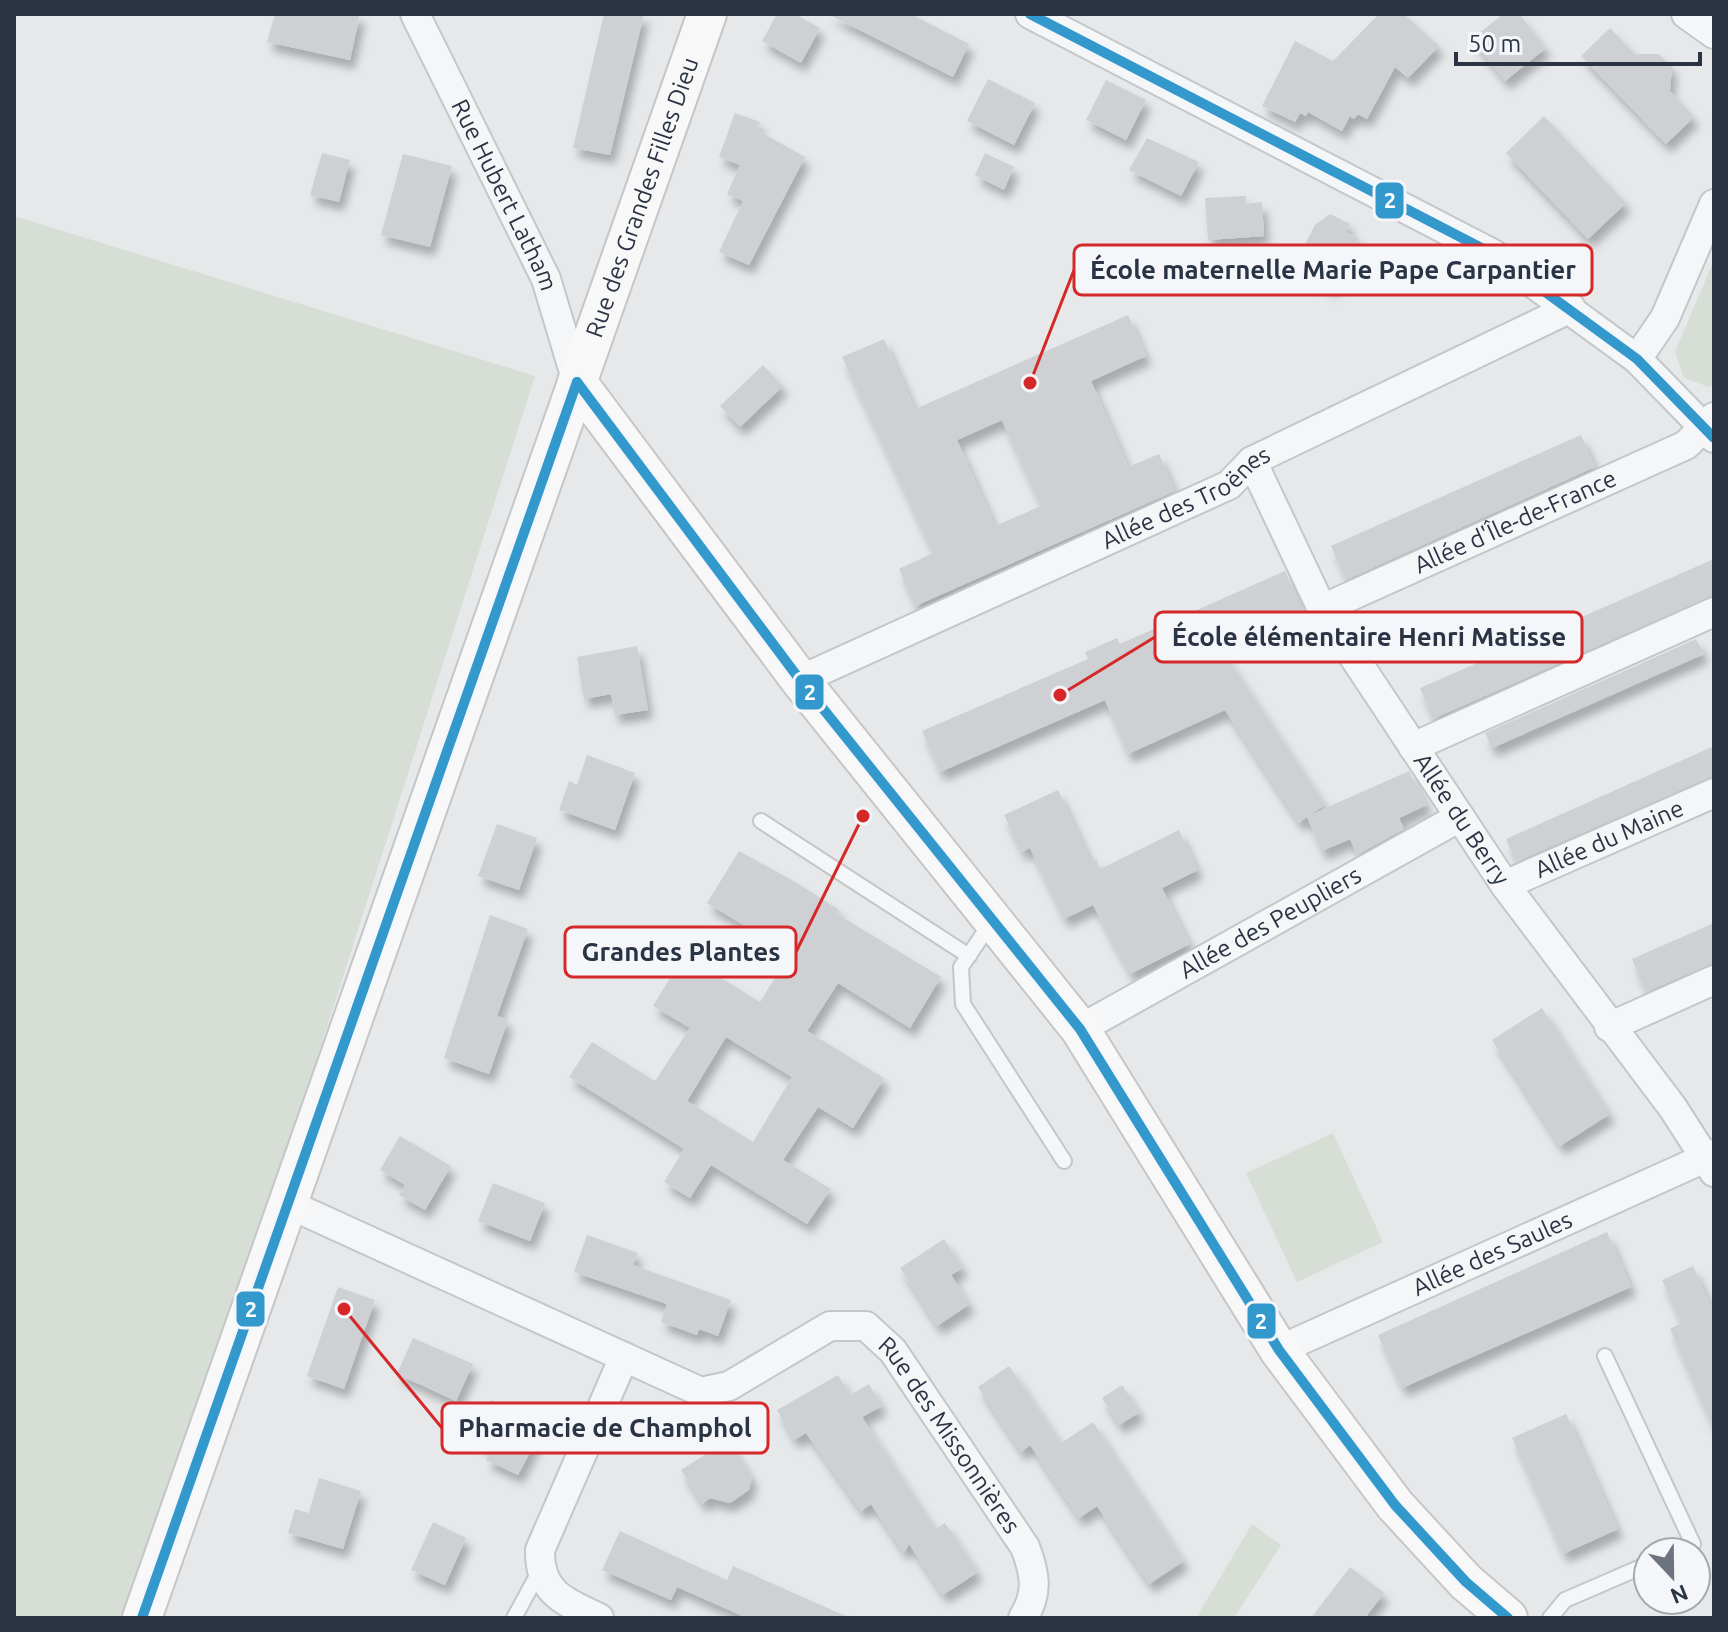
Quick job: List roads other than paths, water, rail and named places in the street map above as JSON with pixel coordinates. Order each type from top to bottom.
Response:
[{"type":"main road","name":"Rue des Grandes Filles Dieu","points":[[142,1618],[707,14]]},
{"type":"main road","points":[[577,382],[800,680],[1080,1029],[1279,1350],[1395,1505],[1466,1582],[1508,1618]]},
{"type":"street","name":"Rue Hubert Latham","points":[[415,14],[546,279],[577,382]]},
{"type":"street","points":[[1030,14],[1493,254],[1637,359],[1711,427]]},
{"type":"street","points":[[1686,14],[1714,34]]},
{"type":"street","points":[[1637,359],[1665,318],[1714,204]]},
{"type":"street","name":"Allée des Troënes","points":[[800,680],[1229,485],[1252,461],[1571,308]]},
{"type":"street","name":"Allée d'Île-de-France","points":[[1322,609],[1686,445],[1711,427]]},
{"type":"street","name":"Allée du Berry","points":[[1252,461],[1322,609],[1505,885],[1711,1161]]},
{"type":"street","points":[[1413,747],[1714,612]]},
{"type":"street","name":"Allée du Maine","points":[[1505,885],[1714,793]]},
{"type":"street","name":"Allée des Peupliers","points":[[1080,1029],[1460,817]]},
{"type":"street","points":[[1609,1027],[1714,980]]},
{"type":"street","name":"Allée des Saules","points":[[1279,1350],[1711,1161]]},
{"type":"street","name":"Rue des Missonnières","points":[[286,1203],[701,1392],[729,1386],[830,1326],[866,1326],[893,1351],[1025,1547],[1036,1576],[1030,1606],[1023,1618]]},
{"type":"street","points":[[599,1618],[557,1598],[540,1570],[540,1550],[624,1357]]},
{"type":"lane","points":[[761,821],[969,956]]},
{"type":"lane","points":[[992,920],[961,967],[963,1004],[1064,1161]]},
{"type":"lane","points":[[1605,1356],[1689,1536]]},
{"type":"lane","points":[[514,1618],[540,1570]]},
{"type":"lane","points":[[1550,1618],[1565,1600],[1632,1571]]},
{"type":"place","name":"École maternelle Marie Pape Carpantier","points":[[1030,383]]},
{"type":"place","name":"École élémentaire Henri Matisse","points":[[1060,695]]},
{"type":"place","name":"Grandes Plantes","points":[[863,816]]},
{"type":"place","name":"Pharmacie de Champhol","points":[[344,1309]]}]
